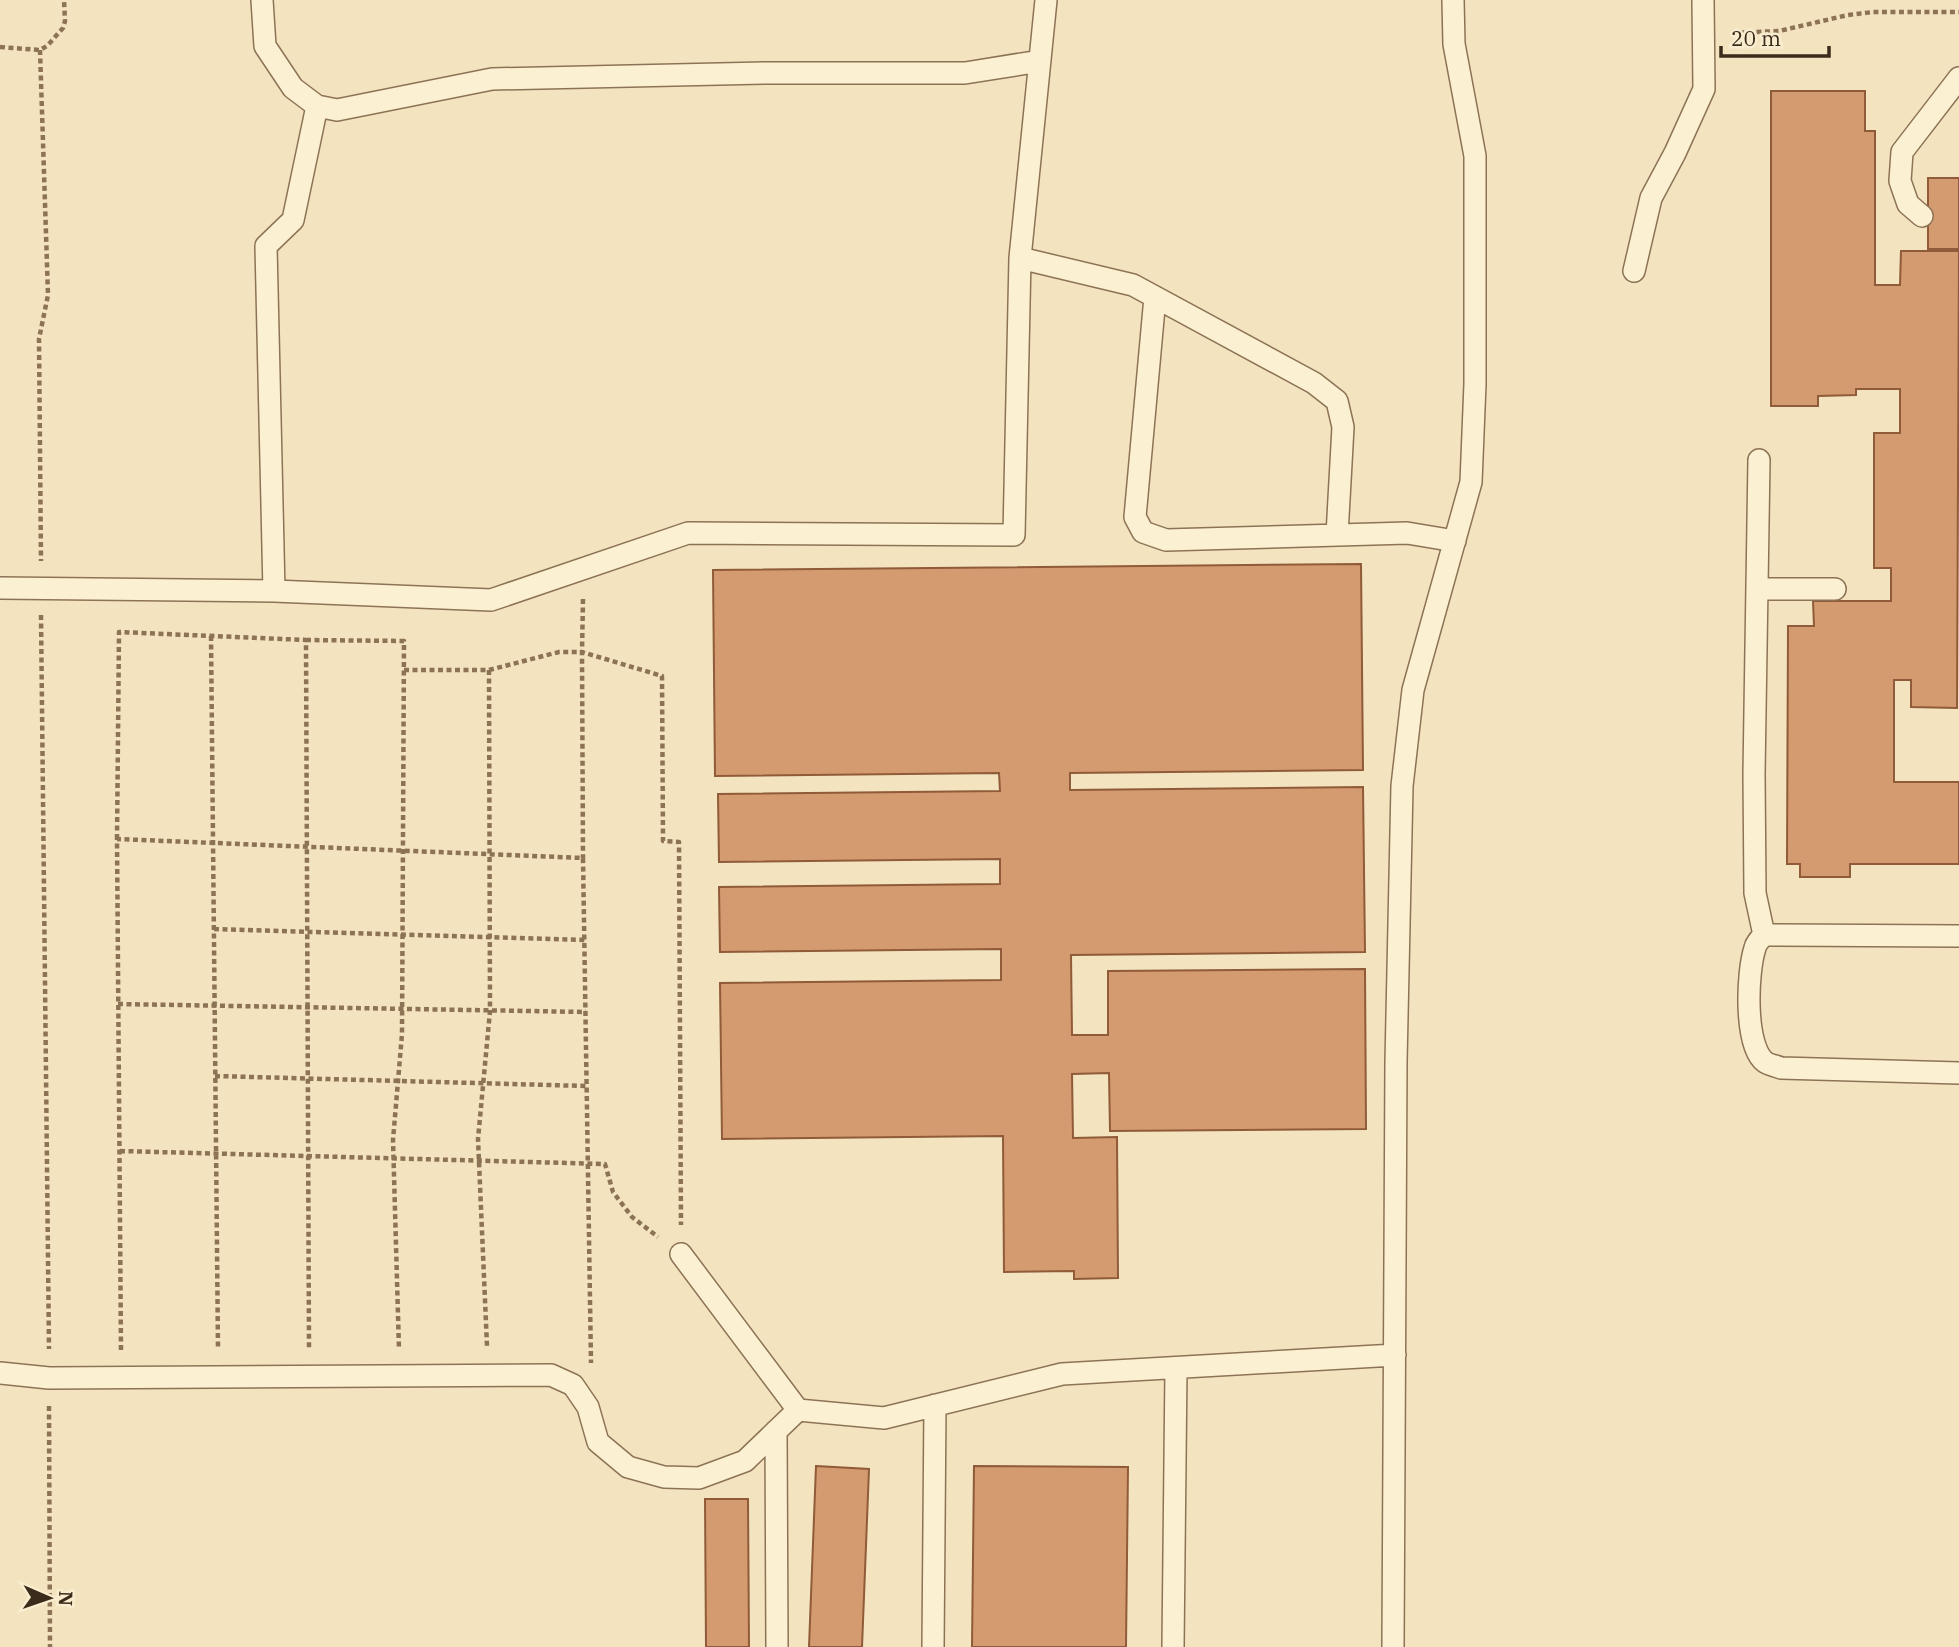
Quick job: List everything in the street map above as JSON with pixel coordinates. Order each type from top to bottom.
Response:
[{"type":"lane","points":[[262,0],[265,46],[293,88],[317,106],[337,110],[492,79],[767,73],[965,73],[1040,61]]},
{"type":"lane","points":[[0,588],[274,591],[491,600],[688,533],[1014,536],[1020,258],[1046,0]]},
{"type":"lane","points":[[1393,1647],[1396,1062],[1402,786],[1413,690],[1471,482],[1475,384],[1475,156],[1454,44],[1453,0]]},
{"type":"lane","points":[[1634,271],[1651,198],[1704,89],[1703,0]]},
{"type":"lane","points":[[1922,216],[1908,204],[1900,181],[1902,152],[1959,78]]},
{"type":"lane","points":[[274,591],[266,246],[293,220],[317,106]]},
{"type":"lane","points":[[1020,258],[1133,285],[1314,383],[1337,401],[1343,427],[1337,535]]},
{"type":"lane","points":[[1155,298],[1135,517],[1143,532],[1166,540],[1407,533],[1455,541]]},
{"type":"lane","points":[[1759,460],[1755,893],[1764,935]]},
{"type":"lane","points":[[1757,589],[1836,589]]},
{"type":"lane","points":[[1959,936],[1764,935],[1755,945],[1751,1006],[1751,1032],[1755,1048],[1766,1062],[1781,1068],[1959,1073]]},
{"type":"lane","points":[[681,1254],[798,1410],[884,1418],[1062,1374],[1395,1355]]},
{"type":"lane","points":[[1173,1647],[1176,1367]]},
{"type":"lane","points":[[0,1373],[49,1378],[551,1375],[573,1385],[588,1407],[598,1442],[628,1466],[664,1477],[699,1478],[746,1461],[798,1410]]},
{"type":"lane","points":[[933,1647],[935,1405]]},
{"type":"lane","points":[[776,1431],[777,1647]]},
{"type":"path","points":[[0,47],[40,50],[47,46],[63,28],[64,0]]},
{"type":"path","points":[[1703,32],[1779,32],[1848,15],[1873,12],[1959,12]]},
{"type":"path","points":[[40,50],[48,295],[39,340],[50,1647]]},
{"type":"path","points":[[583,569],[583,858],[591,1366]]},
{"type":"path","points":[[122,1377],[117,839],[118,632],[404,641],[402,1009],[393,1158],[399,1375]]},
{"type":"path","points":[[211,636],[219,1376]]},
{"type":"path","points":[[306,640],[309,1375]]},
{"type":"path","points":[[404,670],[489,670],[559,652],[582,652],[662,676],[663,841],[679,842],[681,1254]]},
{"type":"path","points":[[488,1375],[478,1139],[490,1011],[489,670]]},
{"type":"path","points":[[117,839],[583,858]]},
{"type":"path","points":[[214,929],[585,940]]},
{"type":"path","points":[[118,1003],[586,1012]]},
{"type":"path","points":[[215,1076],[586,1086]]},
{"type":"path","points":[[120,1151],[606,1164],[613,1192],[632,1217],[681,1254]]},
{"type":"building","points":[[1771,91],[1865,91],[1865,131],[1875,131],[1875,285],[1900,285],[1901,251],[1959,251],[1957,708],[1911,707],[1911,680],[1894,680],[1894,782],[1959,782],[1959,864],[1850,864],[1850,877],[1800,877],[1800,864],[1787,864],[1788,626],[1814,626],[1813,601],[1891,601],[1891,568],[1874,568],[1874,433],[1900,433],[1900,389],[1856,389],[1856,395],[1818,396],[1818,406],[1771,406]]},
{"type":"building","points":[[1928,178],[1959,178],[1959,249],[1928,249]]},
{"type":"building","points":[[1361,564],[1363,770],[1070,773],[1070,790],[1363,787],[1365,952],[1071,955],[1072,1035],[1108,1035],[1108,971],[1365,969],[1366,1129],[1110,1131],[1109,1073],[1072,1074],[1073,1138],[1117,1137],[1118,1278],[1074,1279],[1074,1271],[1004,1272],[1003,1136],[722,1139],[720,983],[1001,980],[1001,949],[720,952],[719,887],[1000,884],[1000,859],[719,862],[718,794],[1000,791],[999,773],[715,776],[713,570]]},
{"type":"building","points":[[816,1466],[869,1469],[862,1647],[809,1647]]},
{"type":"building","points":[[974,1466],[1128,1467],[1126,1647],[972,1647]]},
{"type":"building","points":[[705,1499],[748,1499],[749,1647],[706,1647]]}]
